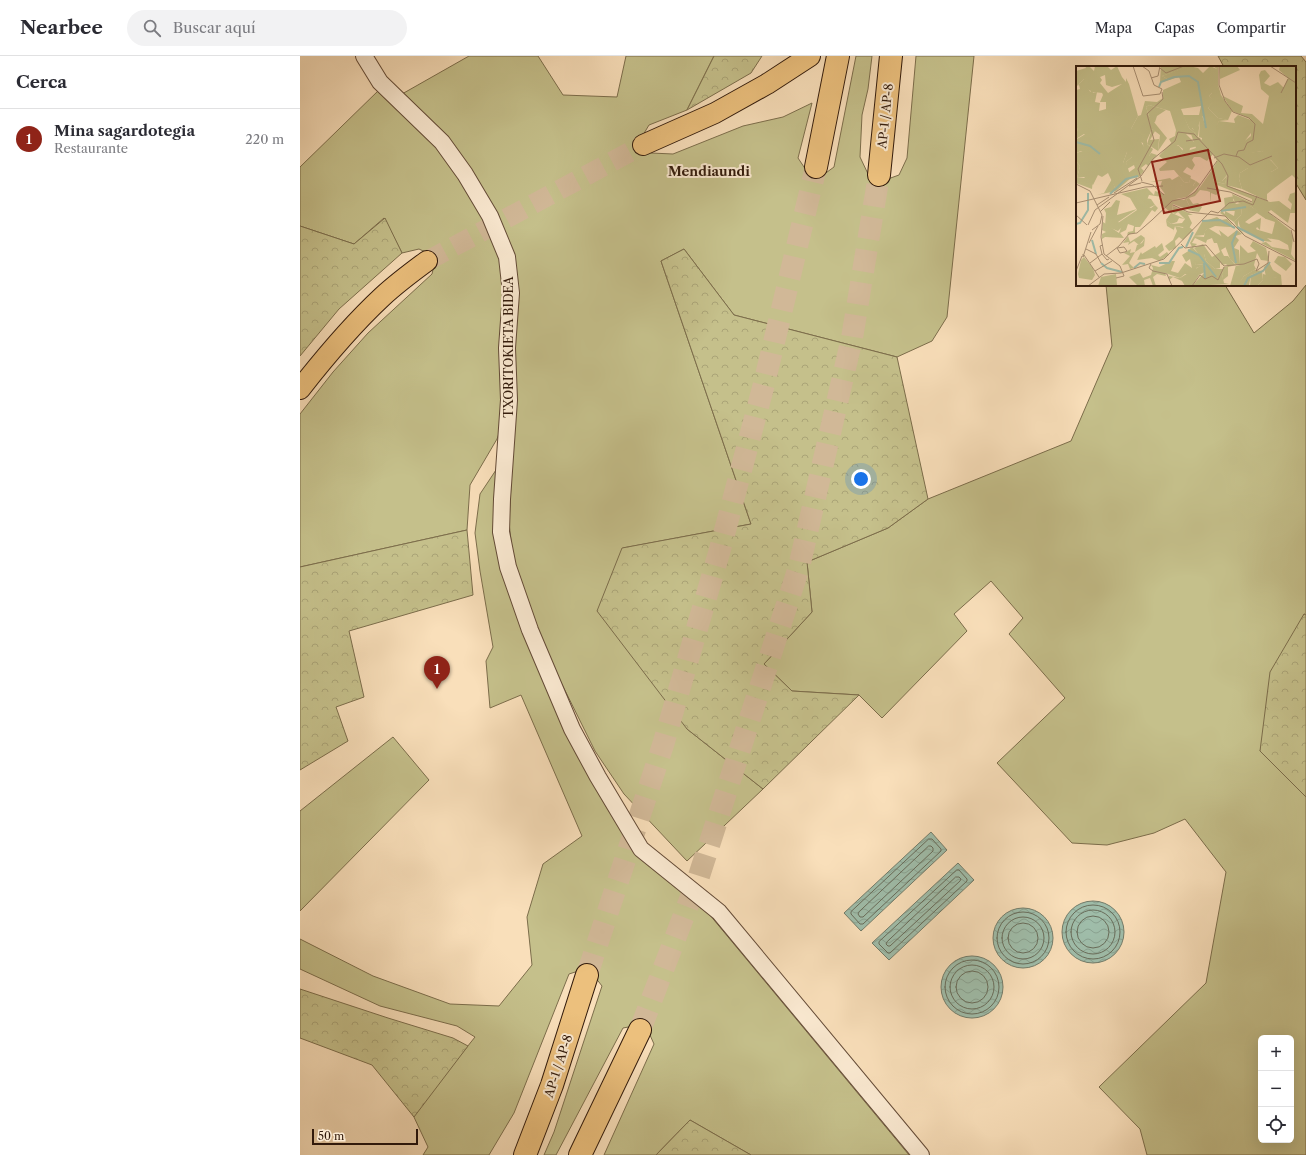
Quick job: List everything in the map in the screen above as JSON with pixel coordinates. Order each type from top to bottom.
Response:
[{"type":"highway","points":[[816,167],[838,56]]},
{"type":"highway","name":"AP-1 / AP-8","points":[[879,175],[891,56]]},
{"type":"highway","name":"AP-1 / AP-8","points":[[525,1155],[552,1085],[587,975]]},
{"type":"highway","points":[[580,1155],[640,1030]]},
{"type":"main road","points":[[643,145],[714,113],[767,84],[810,56]]},
{"type":"main road","points":[[300,388],[330,352],[382,297],[405,277],[427,261]]},
{"type":"street","name":"TXORITOKIETA BIDEA","points":[[364,56],[380,82],[442,142],[465,174],[490,216],[507,257],[511,293],[507,348],[509,400],[501,532],[508,567],[533,637],[572,729],[598,777],[641,849],[719,912],[921,1155]]},
{"type":"green space","points":[[469,56],[538,56],[563,95],[617,97],[626,56],[714,56],[687,110],[649,125],[640,140],[651,153],[673,154],[743,126],[783,117],[812,103],[798,158],[806,170],[823,175],[834,167],[856,56],[872,56],[868,89],[862,115],[860,157],[869,176],[885,180],[899,175],[907,158],[916,56],[974,56],[947,317],[932,341],[897,357],[734,315],[684,249],[661,261],[751,524],[623,548],[687,729],[763,789],[687,861],[624,794],[595,751],[544,648],[513,557],[509,523],[513,446],[500,229],[402,94]]},
{"type":"green space","points":[[714,56],[762,56],[751,73],[687,110]]},
{"type":"green space","points":[[1218,56],[1301,56],[1306,62],[1306,200],[1296,184],[1296,66],[1223,66]]},
{"type":"green space","points":[[380,89],[436,143],[485,220],[499,252],[504,278],[503,423],[497,439],[470,485],[467,530],[300,567],[300,414],[333,372],[368,333],[432,274],[436,257],[419,249],[402,253],[384,218],[354,244],[300,226],[300,167]]},
{"type":"green space","points":[[385,218],[402,253],[339,309],[300,356],[300,226],[354,244]]},
{"type":"green space","points":[[684,249],[734,315],[897,357],[928,499],[888,528],[807,562],[812,612],[764,664],[792,691],[859,695],[763,789],[687,729],[597,611],[622,548],[751,524],[661,261]]},
{"type":"green space","points":[[1306,285],[1306,615],[1304,614],[1260,751],[1306,797],[1306,1155],[1147,1155],[1140,1129],[1099,1087],[1206,983],[1226,872],[1185,819],[1154,833],[1107,845],[1072,843],[997,763],[1065,698],[1009,634],[1023,618],[991,581],[954,614],[967,631],[882,718],[859,695],[792,691],[764,664],[812,612],[807,562],[888,528],[928,499],[1071,441],[1112,346],[1106,286],[1226,286],[1254,333],[1293,301]]},
{"type":"green space","points":[[500,464],[495,530],[582,764],[607,808],[639,857],[709,914],[909,1155],[751,1155],[690,1120],[656,1155],[604,1155],[654,1044],[645,1024],[623,1028],[556,1155],[544,1155],[554,1132],[602,986],[588,968],[569,974],[514,1113],[489,1155],[423,1155],[428,1147],[413,1115],[475,1037],[457,1026],[380,1006],[300,969],[300,939],[373,976],[450,1004],[499,1006],[532,965],[527,917],[543,864],[582,836],[521,695],[490,708],[486,661],[493,647],[475,533],[480,494]]},
{"type":"green space","points":[[467,530],[473,595],[349,631],[364,697],[336,707],[348,741],[300,770],[300,567]]},
{"type":"green space","points":[[1304,614],[1306,615],[1306,797],[1260,751],[1270,672]]},
{"type":"green space","points":[[393,737],[429,780],[300,911],[300,811]]},
{"type":"green space","points":[[300,989],[453,1038],[468,1046],[414,1117],[372,1065],[300,1038]]},
{"type":"green space","points":[[690,1120],[751,1155],[656,1155]]},
{"type":"water","points":[[931,832],[947,850],[861,931],[844,913]]},
{"type":"water","points":[[958,863],[974,880],[889,960],[872,943]]},
{"type":"water","points":[[1093,901],[1110,906],[1115,910],[1119,915],[1124,932],[1119,949],[1115,954],[1110,958],[1093,963],[1076,958],[1071,954],[1067,949],[1062,932],[1067,915],[1071,910],[1076,906]]},
{"type":"water","points":[[1023,908],[1040,913],[1048,921],[1053,938],[1048,955],[1040,963],[1023,968],[1006,963],[998,955],[993,938],[998,921],[1006,913]]},
{"type":"water","points":[[966,956],[978,956],[994,965],[1001,975],[1003,987],[1001,999],[994,1009],[978,1018],[966,1018],[955,1013],[946,1004],[941,993],[941,981],[946,970],[955,961]]},
{"type":"tunnel","points":[[427,261],[643,145]]},
{"type":"tunnel","points":[[587,975],[663,745],[719,553],[764,384],[816,167]]},
{"type":"tunnel","points":[[640,1030],[699,876],[799,567],[852,338],[879,175]]},
{"type":"place","name":"Mina sagardotegia","points":[[437,689]]},
{"type":"district","name":"Mendiaundi","points":[[709,171]]}]
